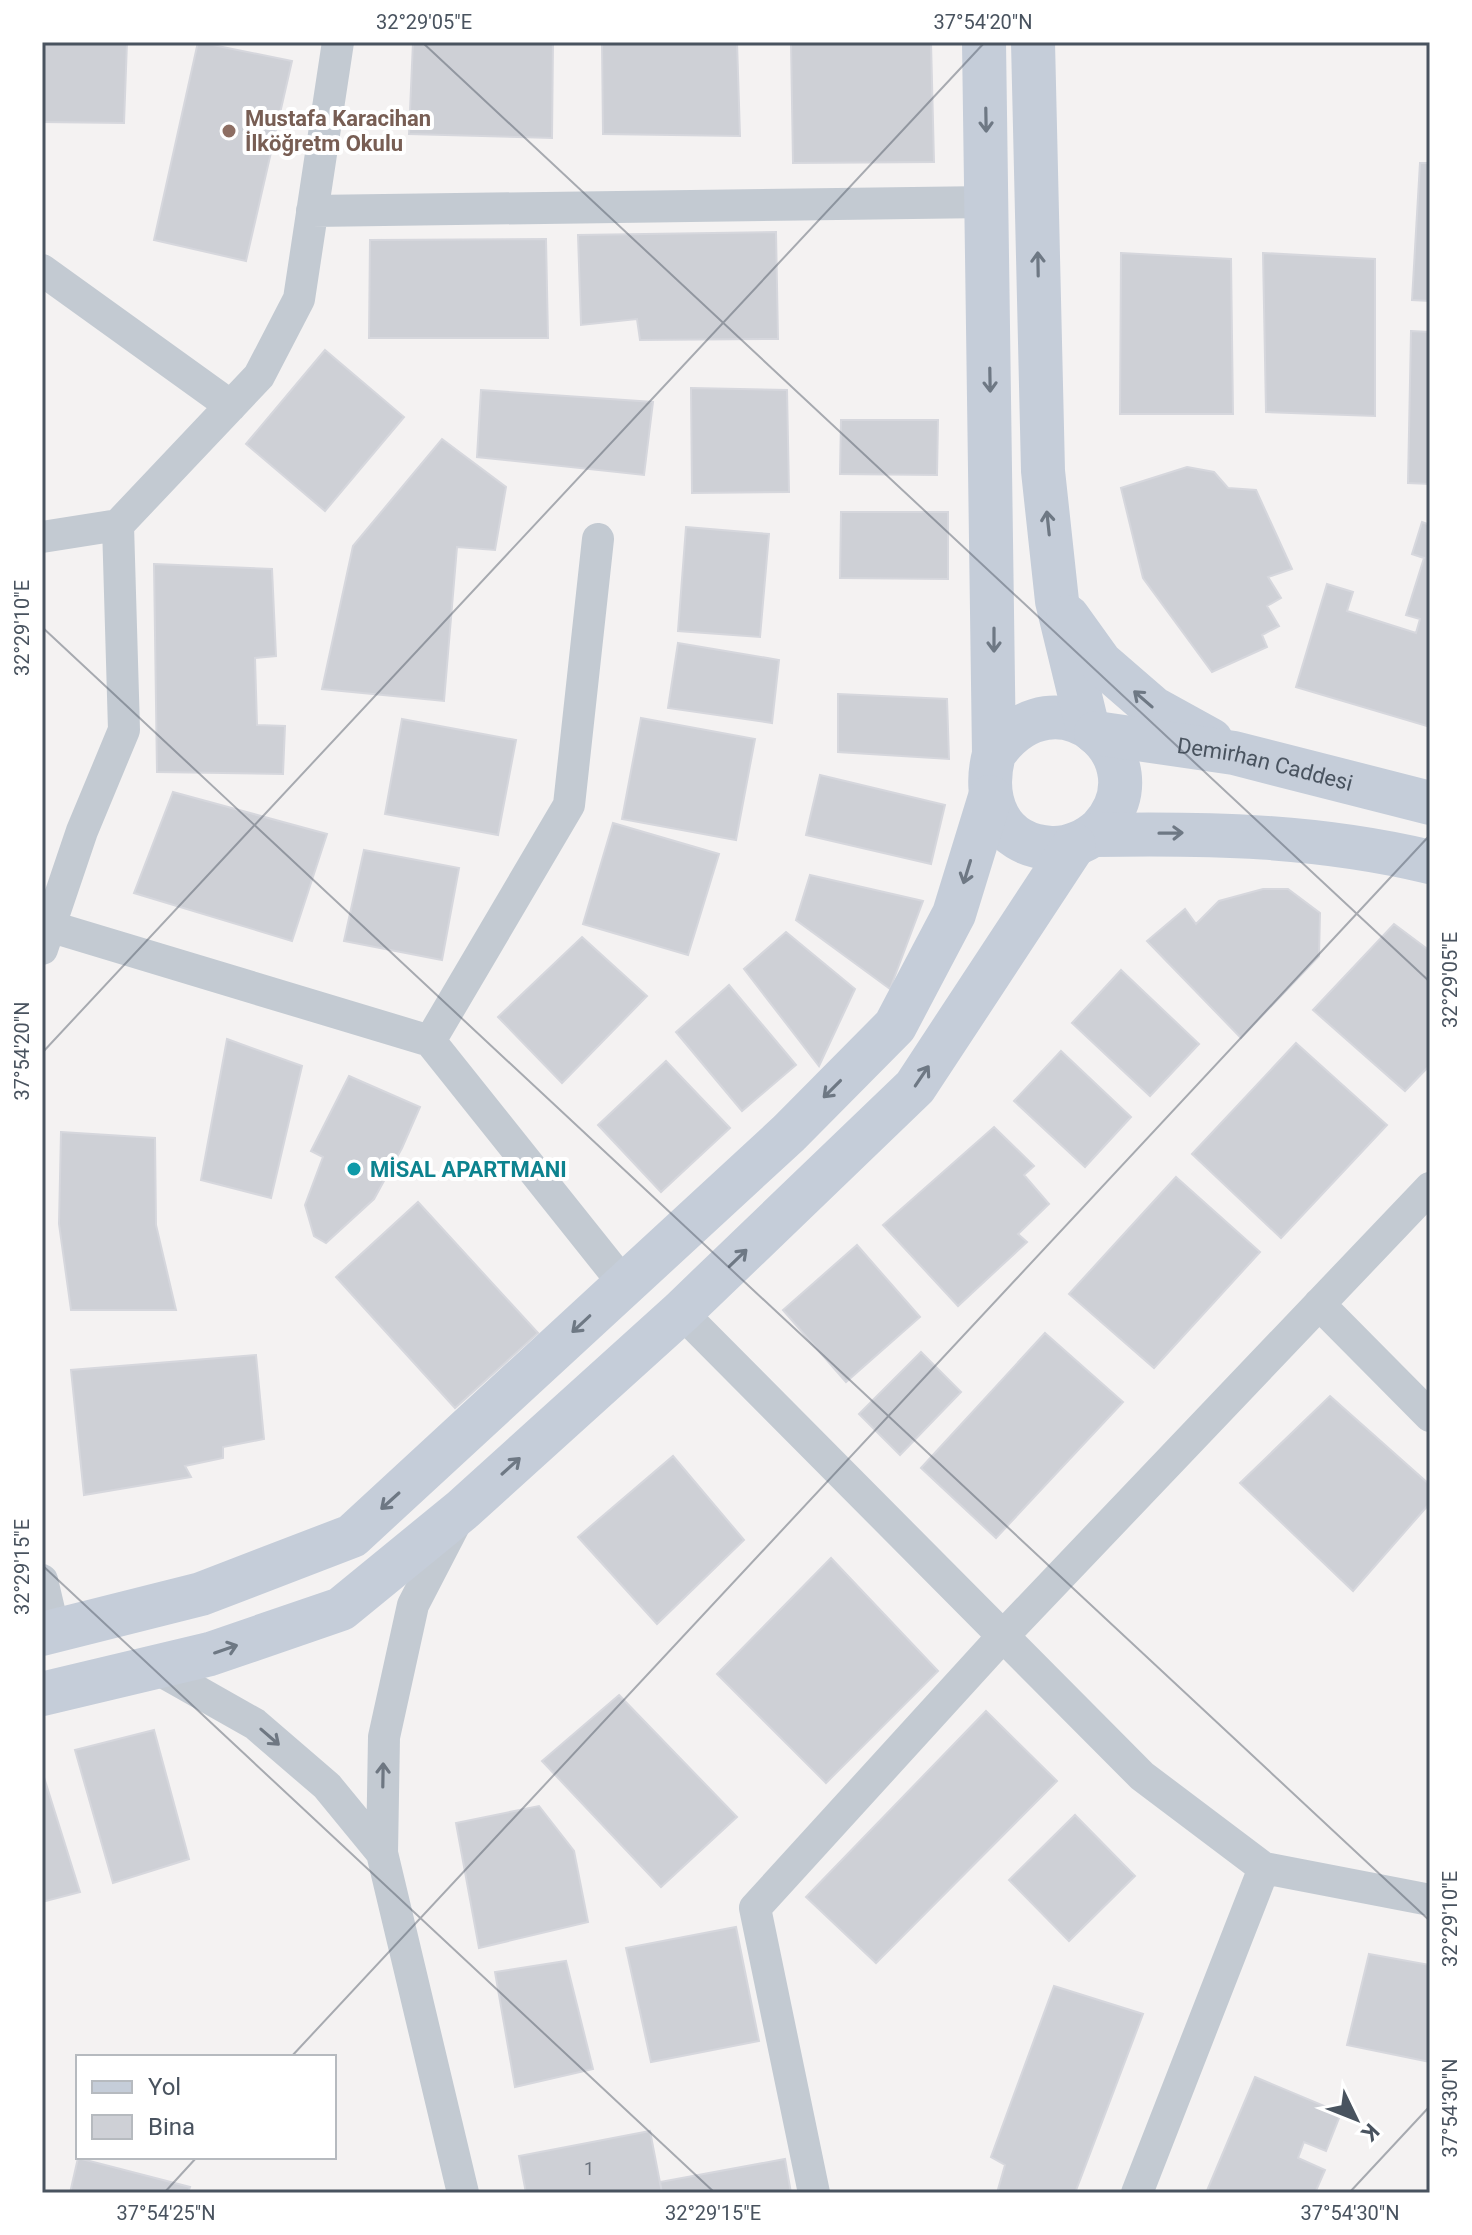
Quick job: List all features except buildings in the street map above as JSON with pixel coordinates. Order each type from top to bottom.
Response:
[{"type":"main road","points":[[984,42],[994,754],[989,776],[990,797],[998,818],[1013,834],[1032,845],[1053,849],[1084,840],[1195,833],[1281,837],[1430,862]]},
{"type":"main road","points":[[1033,42],[1043,471],[1057,601],[1092,729]]},
{"type":"main road","points":[[1057,601],[1101,663],[1153,708],[1234,753]]},
{"type":"main road","points":[[42,1694],[210,1654],[341,1609],[462,1510],[681,1312],[915,1087],[1084,840],[1108,820],[1118,800],[1120,779],[1115,758],[1104,739],[1092,729],[1067,718],[1046,717],[1024,723],[1007,736],[994,754]]},
{"type":"main road","name":"Demirhan Caddesi","points":[[1092,729],[1234,753],[1430,803]]},
{"type":"main road","points":[[48,1632],[201,1594],[352,1536],[789,1133],[895,1026],[954,914],[990,797]]},
{"type":"street","points":[[42,537],[118,525],[259,376],[299,299],[338,42]]},
{"type":"street","points":[[312,211],[988,202]]},
{"type":"street","points":[[42,270],[231,406]]},
{"type":"street","points":[[118,525],[124,730],[82,831],[45,933],[430,1041],[624,1284]]},
{"type":"street","points":[[430,1041],[569,805],[598,539]]},
{"type":"street","points":[[814,2193],[755,1908],[1003,1636],[1430,1188]]},
{"type":"street","points":[[1319,1304],[1430,1416]]},
{"type":"street","points":[[681,1312],[1142,1776],[1264,1868],[1430,1900]]},
{"type":"street","points":[[462,1510],[413,1605],[384,1737],[382,1853],[463,2193]]},
{"type":"street","points":[[42,1580],[48,1632]]},
{"type":"street","points":[[156,1668],[255,1724],[327,1786],[382,1853]]},
{"type":"street","points":[[1137,2193],[1264,1868]]},
{"type":"place","name":"Mustafa Karacihan İlköğretm Okulu","points":[[229,131]]},
{"type":"place","name":"MİSAL APARTMANI","points":[[354,1169]]}]
